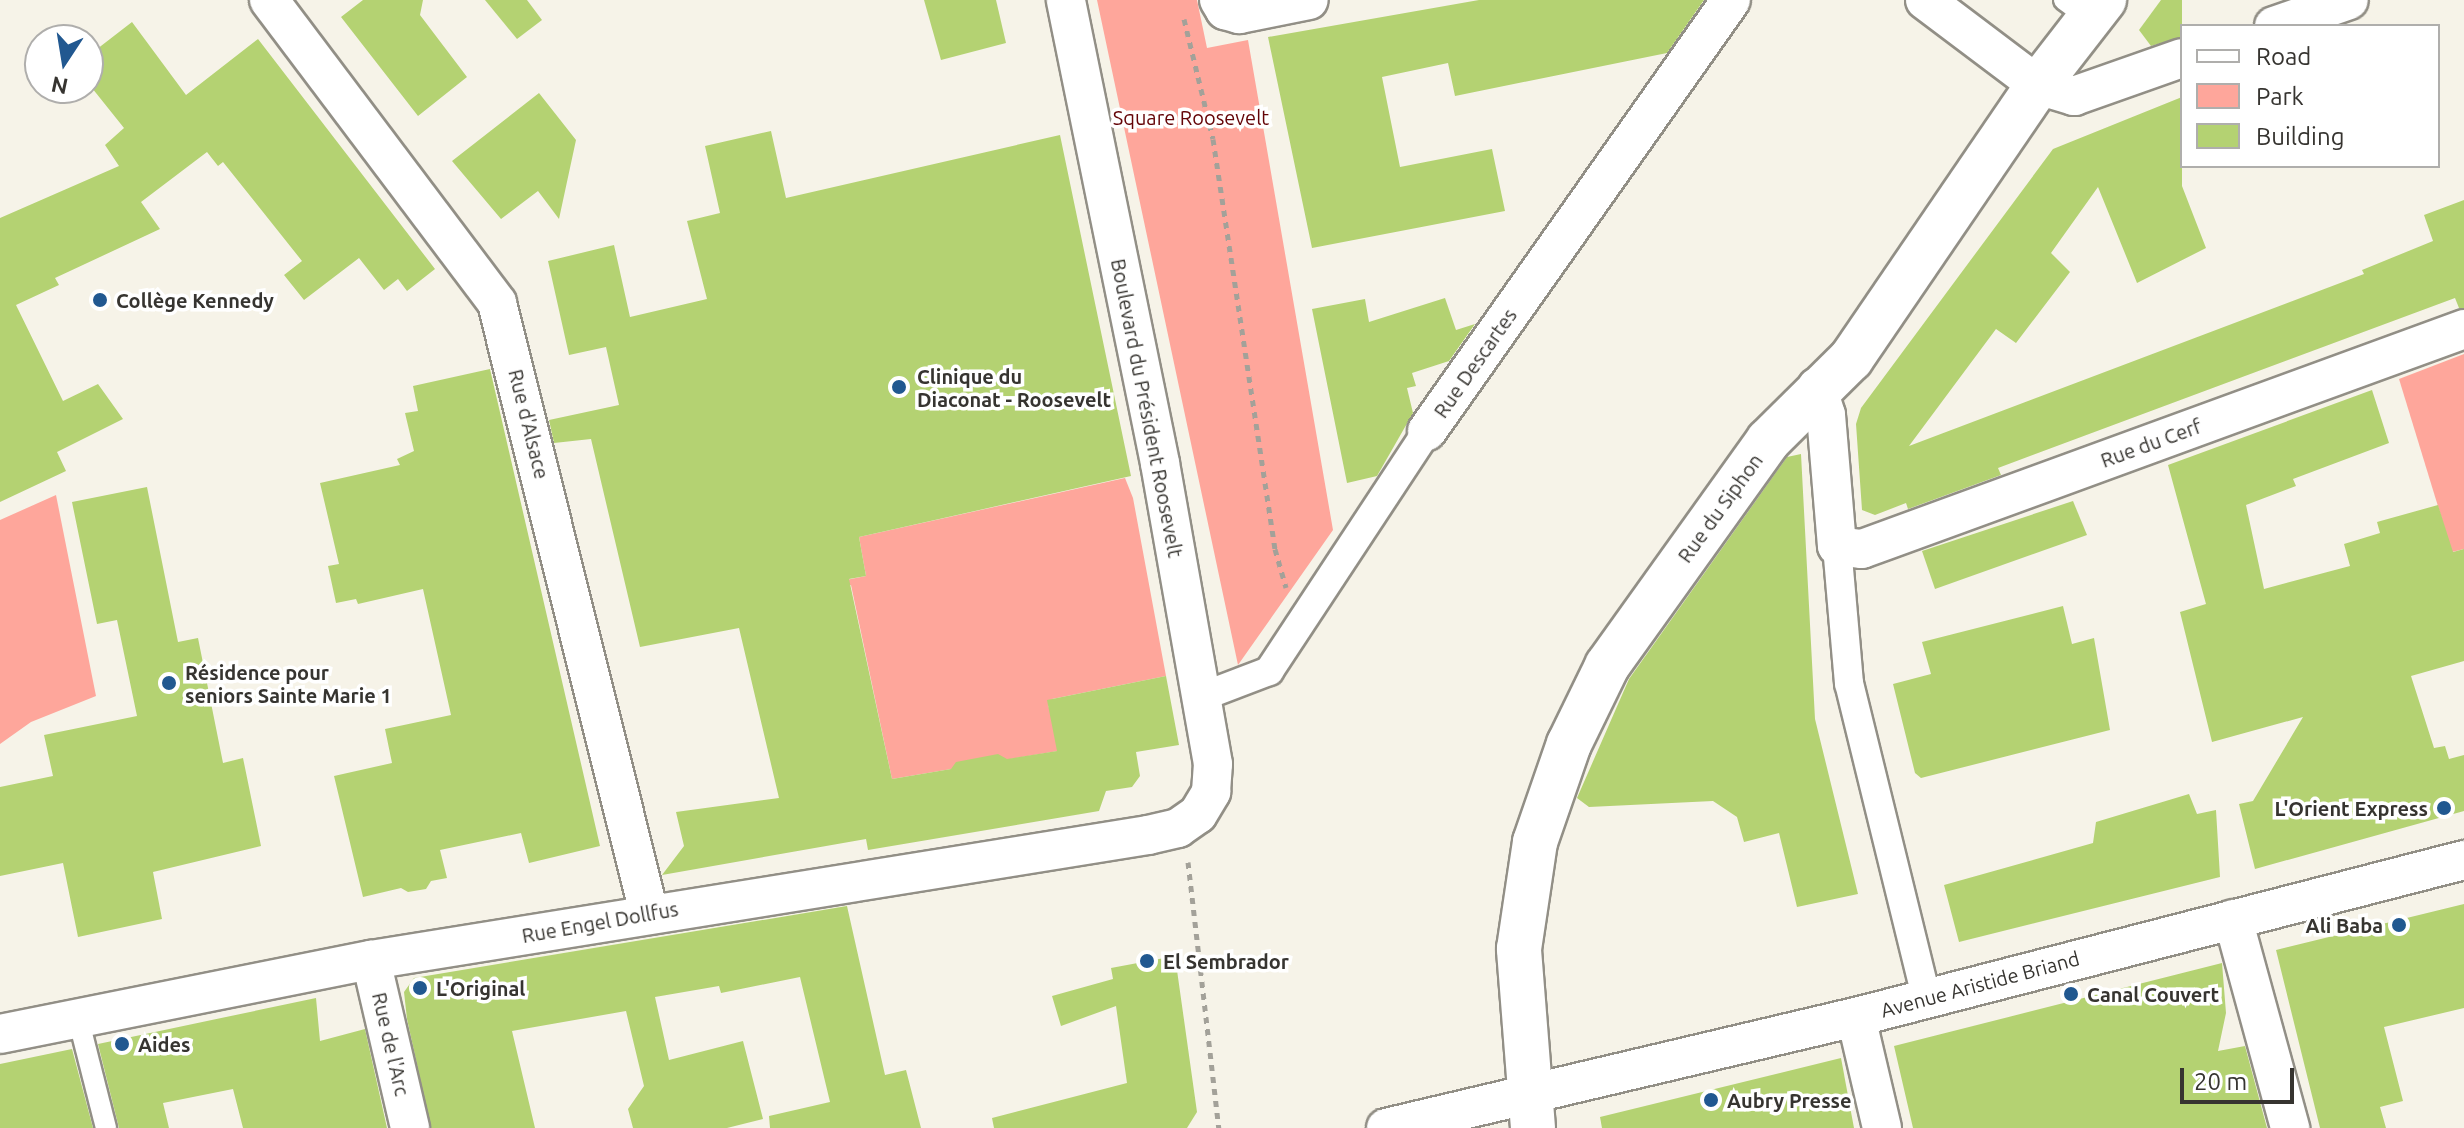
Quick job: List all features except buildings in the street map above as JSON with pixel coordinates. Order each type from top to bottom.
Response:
[{"type":"street","name":"Rue d'Alsace","points":[[269,0],[497,303],[649,913]]},
{"type":"street","name":"Boulevard du Président Roosevelt","points":[[1066,0],[1160,463],[1213,764],[1211,792],[1198,814]]},
{"type":"street","points":[[1222,5],[1239,14],[1309,0]]},
{"type":"street","name":"Rue Descartes","points":[[1201,697],[1269,671],[1427,431],[1731,0]]},
{"type":"street","points":[[1925,0],[2038,85],[2074,96],[2180,59]]},
{"type":"street","points":[[2280,24],[2349,0]]},
{"type":"street","name":"Rue du Siphon","points":[[1519,1109],[1519,949],[1535,842],[1569,744],[1607,666],[1768,441],[1817,387],[1851,359],[2038,85],[2086,6]]},
{"type":"street","name":"Rue du Cerf","points":[[1837,546],[1862,549],[2464,329]]},
{"type":"street","points":[[1817,387],[1826,415],[1849,683],[1926,997]]},
{"type":"street","name":"Rue Engel Dollfus","points":[[0,1034],[371,960],[1148,835],[1178,828],[1198,814]]},
{"type":"street","name":"Avenue Aristide Briand","points":[[1386,1128],[1519,1109],[1926,997],[2464,860]]},
{"type":"street","points":[[2233,919],[2290,1128]]},
{"type":"street","name":"Rue de l'Arc","points":[[371,960],[410,1128]]},
{"type":"street","points":[[1856,1017],[1882,1128]]},
{"type":"lane","points":[[78,1018],[106,1128]]},
{"type":"path","points":[[1182,11],[1213,139],[1275,549],[1298,627]]},
{"type":"green space","name":"Square Roosevelt","points":[[1097,0],[1197,0],[1207,48],[1248,40],[1333,530],[1238,665]]},
{"type":"green space","points":[[2464,354],[2464,549],[2452,552],[2399,379]]},
{"type":"green space","points":[[1125,478],[1133,498],[1166,676],[1052,699],[1048,705],[1064,750],[892,779],[851,585],[790,591],[866,576],[859,537]]},
{"type":"green space","points":[[56,495],[96,696],[31,722],[0,744],[0,520]]},
{"type":"place","name":"Collège Kennedy","points":[[100,300]]},
{"type":"place","name":"Clinique du Diaconat - Roosevelt","points":[[899,387]]},
{"type":"place","name":"Résidence pour seniors Sainte Marie 1","points":[[169,683]]},
{"type":"place","name":"L'Orient Express","points":[[2444,808]]},
{"type":"place","name":"Ali Baba","points":[[2399,925]]},
{"type":"place","name":"El Sembrador","points":[[1147,961]]},
{"type":"place","name":"L'Original","points":[[420,988]]},
{"type":"place","name":"Canal Couvert","points":[[2071,994]]},
{"type":"place","name":"Aides","points":[[122,1044]]},
{"type":"place","name":"Aubry Presse","points":[[1711,1100]]}]
